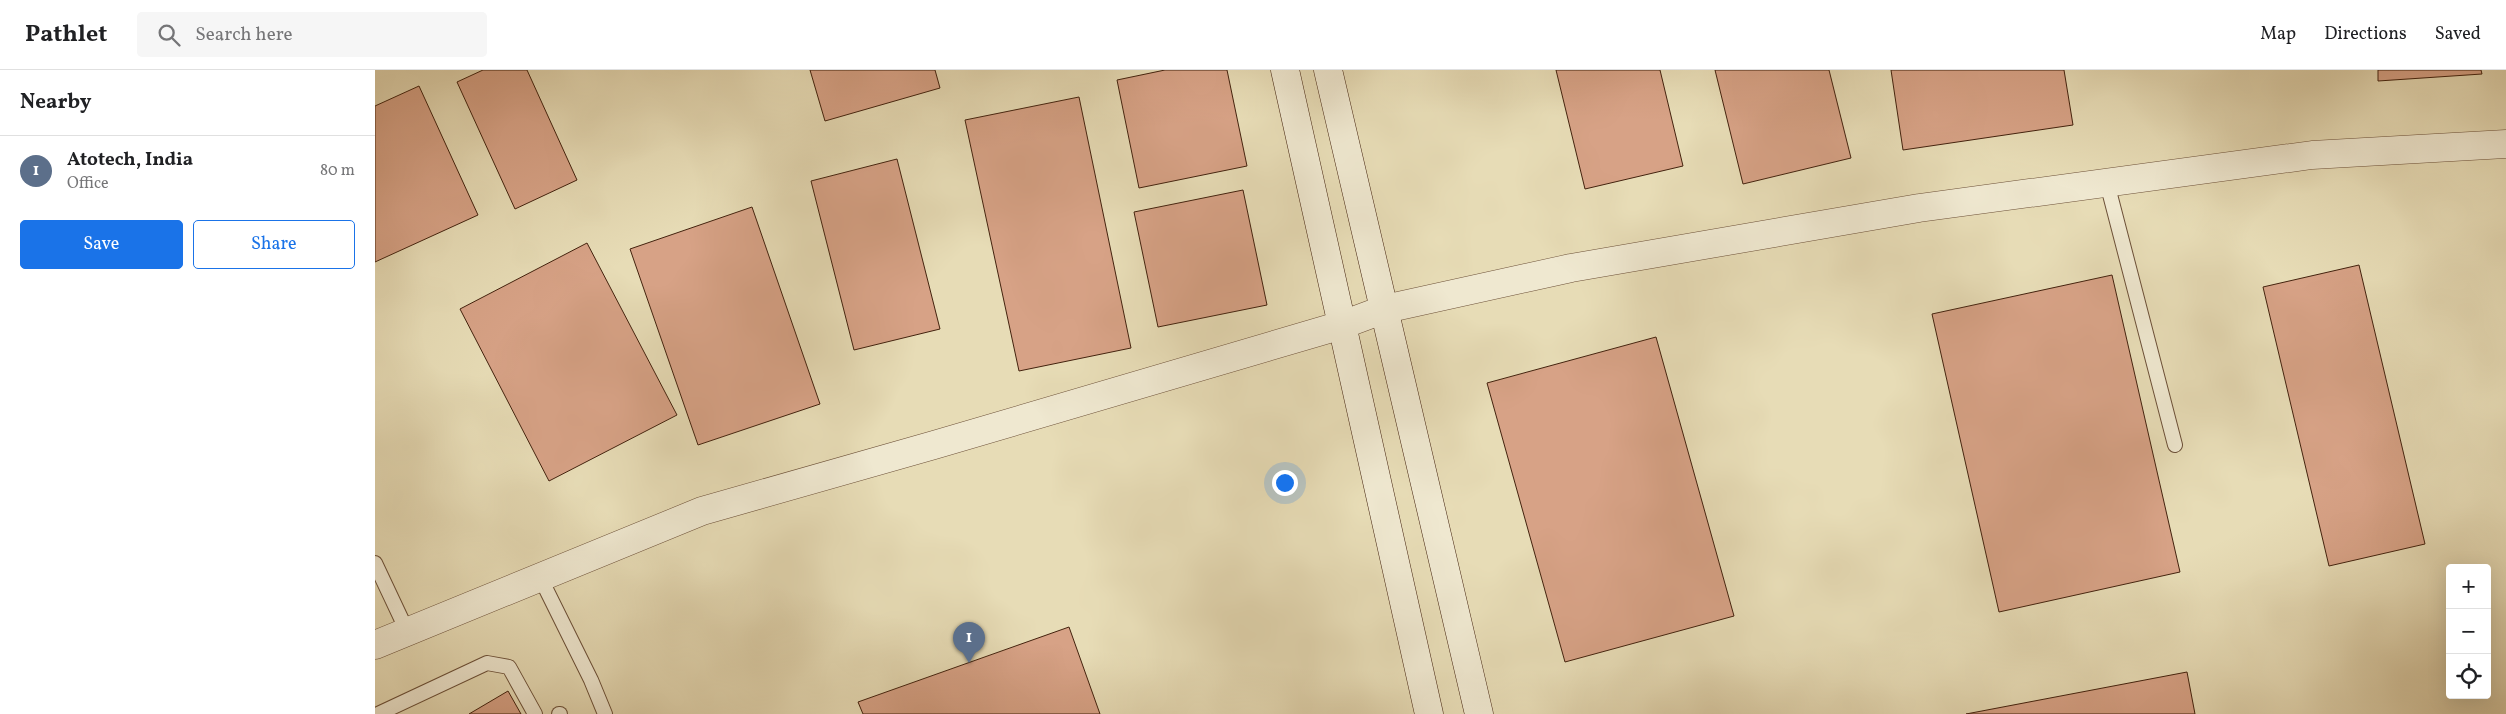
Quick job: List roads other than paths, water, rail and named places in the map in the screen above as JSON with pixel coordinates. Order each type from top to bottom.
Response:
[{"type":"street","points":[[1285,70],[1429,714]]},
{"type":"street","points":[[1328,70],[1479,714]]},
{"type":"street","points":[[375,645],[702,511],[934,446],[1342,325],[1385,309],[1581,267],[1919,208],[2312,155],[2506,144]]},
{"type":"lane","points":[[2107,182],[2175,445]]},
{"type":"lane","points":[[375,563],[407,631]]},
{"type":"lane","points":[[540,577],[591,680],[605,714]]},
{"type":"lane","points":[[379,714],[487,663],[509,667],[535,714]]},
{"type":"place","name":"Atotech, India","points":[[969,663]]}]
